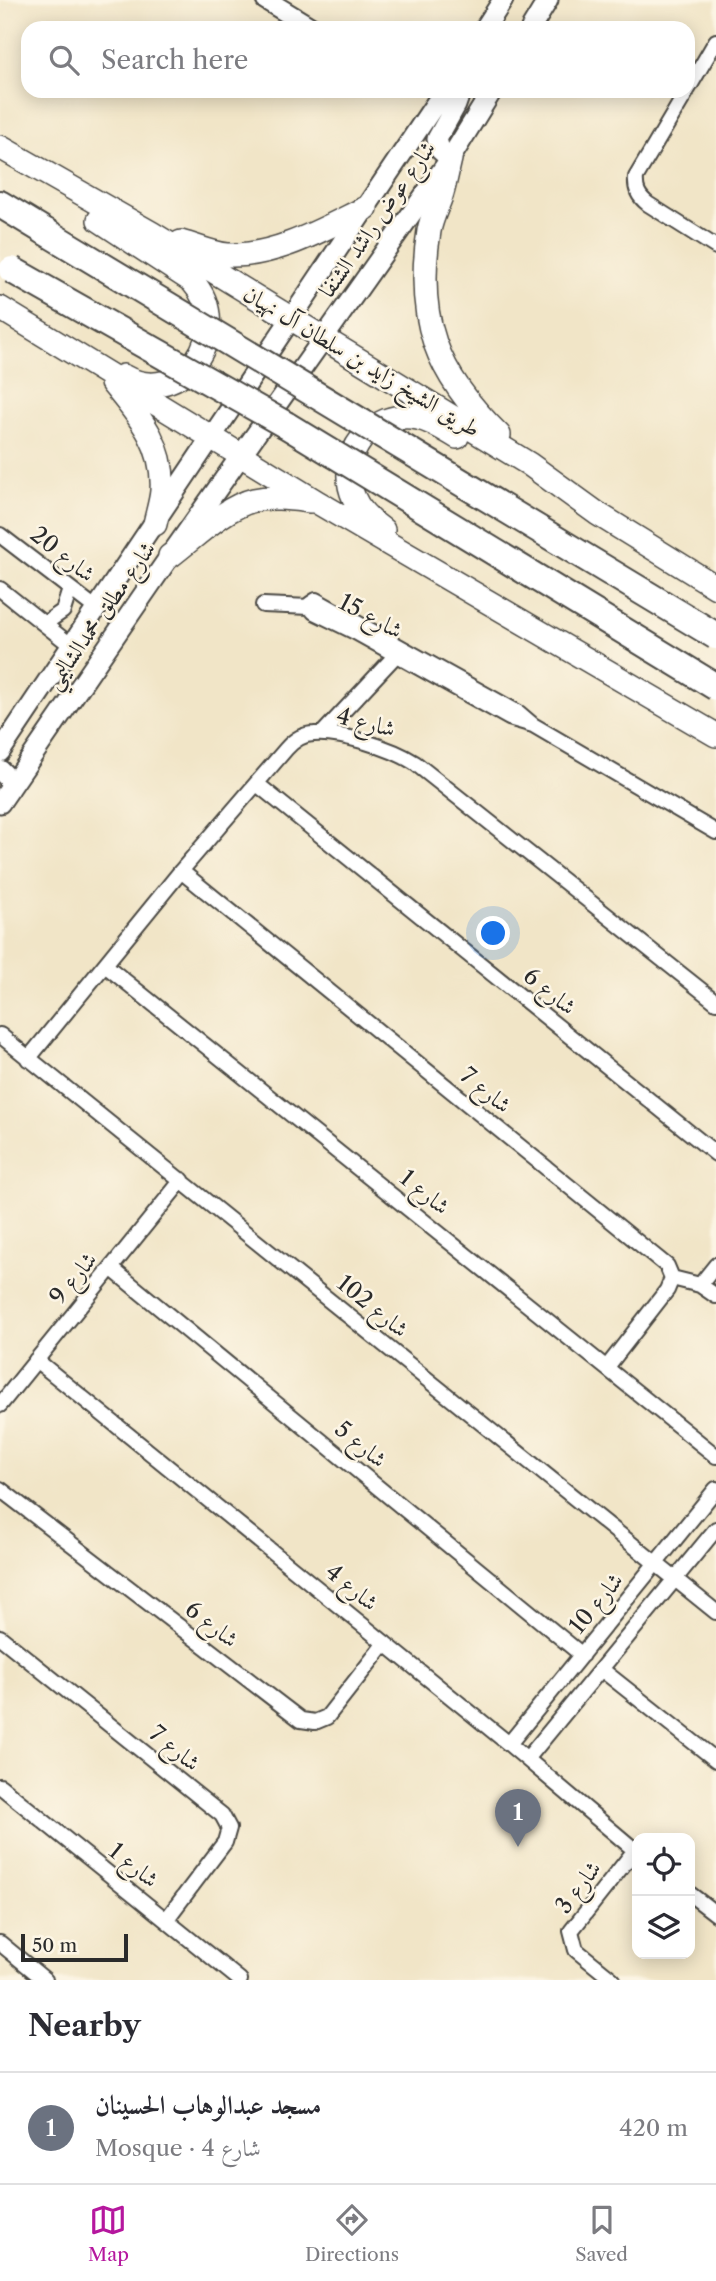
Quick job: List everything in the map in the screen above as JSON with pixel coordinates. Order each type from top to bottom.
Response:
[{"type":"highway","points":[[0,204],[716,636]]},
{"type":"highway","points":[[6,267],[286,425],[716,687]]},
{"type":"main road","points":[[267,0],[301,21]]},
{"type":"main road","points":[[490,21],[503,0]]},
{"type":"main road","points":[[535,21],[548,0]]},
{"type":"main road","name":"شارع عوض راشد الشنفا","points":[[243,393],[439,98]]},
{"type":"main road","points":[[458,98],[437,139],[440,150],[450,159],[429,229],[424,282],[429,327],[438,353],[455,385],[481,418],[530,464]]},
{"type":"main road","name":"شارع عوض راشد الشنفا","points":[[275,408],[450,159],[488,98]]},
{"type":"main road","name":"طريق الشيخ زايد بن سلطان آل نهيان","points":[[0,147],[152,234],[530,464],[598,514],[716,587]]},
{"type":"main road","points":[[0,156],[192,281],[202,293],[210,324],[202,352],[186,371],[164,381],[142,383],[130,380],[0,306]]},
{"type":"main road","points":[[152,234],[227,255],[254,253],[312,234],[366,208]]},
{"type":"main road","points":[[0,306],[317,502],[716,735]]},
{"type":"main road","points":[[101,370],[147,427],[159,458],[162,492],[155,524]]},
{"type":"main road","name":"شارع مطلق محمدالشاليمي","points":[[0,752],[243,393]]},
{"type":"main road","name":"شارع مطلق محمدالشاليمي","points":[[5,796],[275,408]]},
{"type":"main road","points":[[538,631],[368,518],[354,500],[349,484],[348,470],[353,451],[364,434],[377,424],[404,417],[417,418],[432,423],[598,514]]},
{"type":"main road","points":[[170,556],[213,523],[254,500],[280,498],[317,502]]},
{"type":"main road","points":[[0,770],[9,779],[5,796]]},
{"type":"street","points":[[695,76],[716,41]]},
{"type":"street","points":[[682,98],[636,177],[636,187],[640,197],[648,204],[716,247]]},
{"type":"street","name":"شارع 20","points":[[0,535],[97,610]]},
{"type":"street","points":[[0,589],[72,647]]},
{"type":"street","points":[[44,624],[62,611],[70,589]]},
{"type":"street","name":"شارع 15","points":[[533,725],[509,718],[314,612],[310,607],[313,601],[513,710],[533,725],[716,832]]},
{"type":"street","points":[[263,605],[310,607]]},
{"type":"street","points":[[322,734],[396,655]]},
{"type":"street","name":"شارع 4","points":[[28,1059],[291,743],[306,735],[322,734],[381,746],[415,763],[716,1002]]},
{"type":"street","name":"شارع 6","points":[[257,784],[716,1154]]},
{"type":"street","name":"شارع 7","points":[[181,872],[667,1266],[672,1278]]},
{"type":"street","name":"شارع 1","points":[[105,965],[716,1456]]},
{"type":"street","name":"شارع 102","points":[[0,1035],[716,1612]]},
{"type":"street","name":"شارع 9","points":[[0,1405],[181,1180]]},
{"type":"street","points":[[700,1285],[716,1265]]},
{"type":"street","name":"شارع 5","points":[[111,1268],[582,1655]]},
{"type":"street","points":[[607,1367],[667,1290],[672,1278],[700,1285],[716,1296]]},
{"type":"street","name":"شارع 4","points":[[36,1360],[509,1744],[632,1848]]},
{"type":"street","name":"شارع 6","points":[[0,1489],[302,1720],[314,1722],[327,1717],[385,1643]]},
{"type":"street","name":"شارع 10","points":[[509,1744],[716,1489]]},
{"type":"street","name":"شارع 10","points":[[527,1759],[716,1530]]},
{"type":"street","name":"شارع 7","points":[[0,1637],[222,1815],[229,1829],[225,1842],[166,1920]]},
{"type":"street","points":[[601,1669],[716,1760]]},
{"type":"street","name":"شارع 1","points":[[0,1786],[240,1980]]},
{"type":"street","name":"شارع 3","points":[[613,1980],[576,1950],[571,1931],[632,1856]]},
{"type":"street","points":[[693,1896],[716,1914]]},
{"type":"street","points":[[0,1943],[46,1980]]},
{"type":"place","name":"مسجد عبدالوهاب الحسينان","points":[[518,1847]]}]
